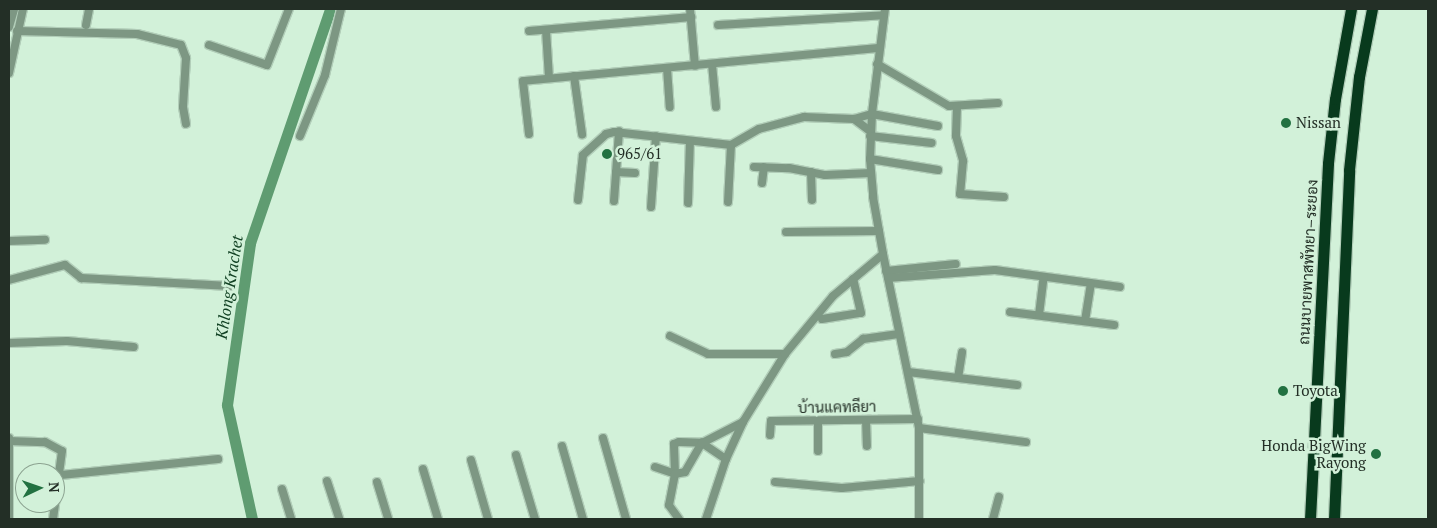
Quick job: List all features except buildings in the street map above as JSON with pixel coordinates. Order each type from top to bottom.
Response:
[{"type":"highway","name":"ถนนบายพาสพัทยา–ระยอง","points":[[1310,519],[1328,163],[1335,99],[1351,9]]},
{"type":"highway","points":[[1334,519],[1349,170],[1359,77],[1372,9]]},
{"type":"street","points":[[9,27],[14,9]]},
{"type":"street","points":[[9,73],[23,9]]},
{"type":"street","points":[[86,24],[89,9]]},
{"type":"street","points":[[209,45],[267,65],[289,9]]},
{"type":"street","points":[[300,136],[325,75],[341,9]]},
{"type":"street","points":[[718,25],[885,12],[877,64],[870,134],[870,159],[883,254],[918,423],[920,519]]},
{"type":"street","points":[[530,31],[690,13],[695,66]]},
{"type":"street","points":[[546,30],[549,78]]},
{"type":"street","points":[[17,31],[137,34],[181,45],[186,58],[183,107],[186,124]]},
{"type":"street","points":[[529,134],[523,81],[879,48]]},
{"type":"street","points":[[712,64],[716,107]]},
{"type":"street","points":[[877,64],[943,104],[957,106],[998,103]]},
{"type":"street","points":[[667,68],[670,107]]},
{"type":"street","points":[[574,76],[582,134]]},
{"type":"street","points":[[957,106],[956,136],[963,161],[960,194],[1004,197]]},
{"type":"street","points":[[578,200],[583,155],[606,134],[619,131],[731,145],[781,121],[819,116],[854,119],[872,114],[938,126]]},
{"type":"street","points":[[854,119],[870,134],[932,142]]},
{"type":"street","points":[[614,200],[619,131]]},
{"type":"street","points":[[651,208],[656,136]]},
{"type":"street","points":[[688,203],[690,141]]},
{"type":"street","points":[[728,202],[731,145]]},
{"type":"street","points":[[870,159],[938,170]]},
{"type":"street","points":[[754,167],[811,172],[871,173]]},
{"type":"street","points":[[762,183],[764,167]]},
{"type":"street","points":[[616,172],[635,173]]},
{"type":"street","points":[[811,172],[812,200]]},
{"type":"street","points":[[786,232],[879,231]]},
{"type":"street","points":[[9,241],[45,240]]},
{"type":"street","points":[[706,519],[726,459],[743,422],[785,354],[816,315],[883,254]]},
{"type":"street","points":[[887,275],[956,264]]},
{"type":"street","points":[[9,280],[65,265],[80,278],[230,286]]},
{"type":"street","points":[[887,275],[988,270],[1120,287]]},
{"type":"street","points":[[1039,315],[1044,277]]},
{"type":"street","points":[[822,318],[861,313],[853,280]]},
{"type":"street","points":[[1085,321],[1091,283]]},
{"type":"street","points":[[1010,312],[1114,325]]},
{"type":"street","points":[[834,354],[847,352],[863,339],[899,334]]},
{"type":"street","points":[[670,336],[708,354],[785,354]]},
{"type":"street","points":[[9,343],[67,341],[134,347]]},
{"type":"street","points":[[958,378],[962,352]]},
{"type":"street","points":[[908,372],[1017,386]]},
{"type":"street","points":[[818,420],[818,451]]},
{"type":"street","points":[[866,420],[867,446]]},
{"type":"street","name":"บ้านแคทลียา","points":[[770,436],[771,421],[866,420],[918,423],[1026,442]]},
{"type":"street","points":[[679,519],[669,505],[675,474],[674,444],[702,443],[743,422]]},
{"type":"street","points":[[603,438],[626,519]]},
{"type":"street","points":[[9,519],[9,440],[45,442],[62,451],[62,463]]},
{"type":"street","points":[[702,443],[726,459]]},
{"type":"street","points":[[655,467],[675,474],[685,472],[702,443]]},
{"type":"street","points":[[562,446],[583,519]]},
{"type":"street","points":[[516,455],[535,519]]},
{"type":"street","points":[[65,475],[218,459]]},
{"type":"street","points":[[471,460],[488,519]]},
{"type":"street","points":[[423,470],[438,519]]},
{"type":"street","points":[[327,481],[339,519]]},
{"type":"street","points":[[774,482],[842,488],[920,481]]},
{"type":"street","points":[[377,482],[388,519]]},
{"type":"street","points":[[282,489],[291,519]]},
{"type":"street","points":[[993,519],[999,497]]},
{"type":"waterway","name":"Khlong Krachet","points":[[252,519],[227,405],[250,243],[330,9]]},
{"type":"place","name":"Nissan","points":[[1286,123]]},
{"type":"place","name":"965/61","points":[[607,154]]},
{"type":"place","name":"Toyota","points":[[1283,391]]},
{"type":"place","name":"Honda BigWing Rayong","points":[[1376,454]]}]
